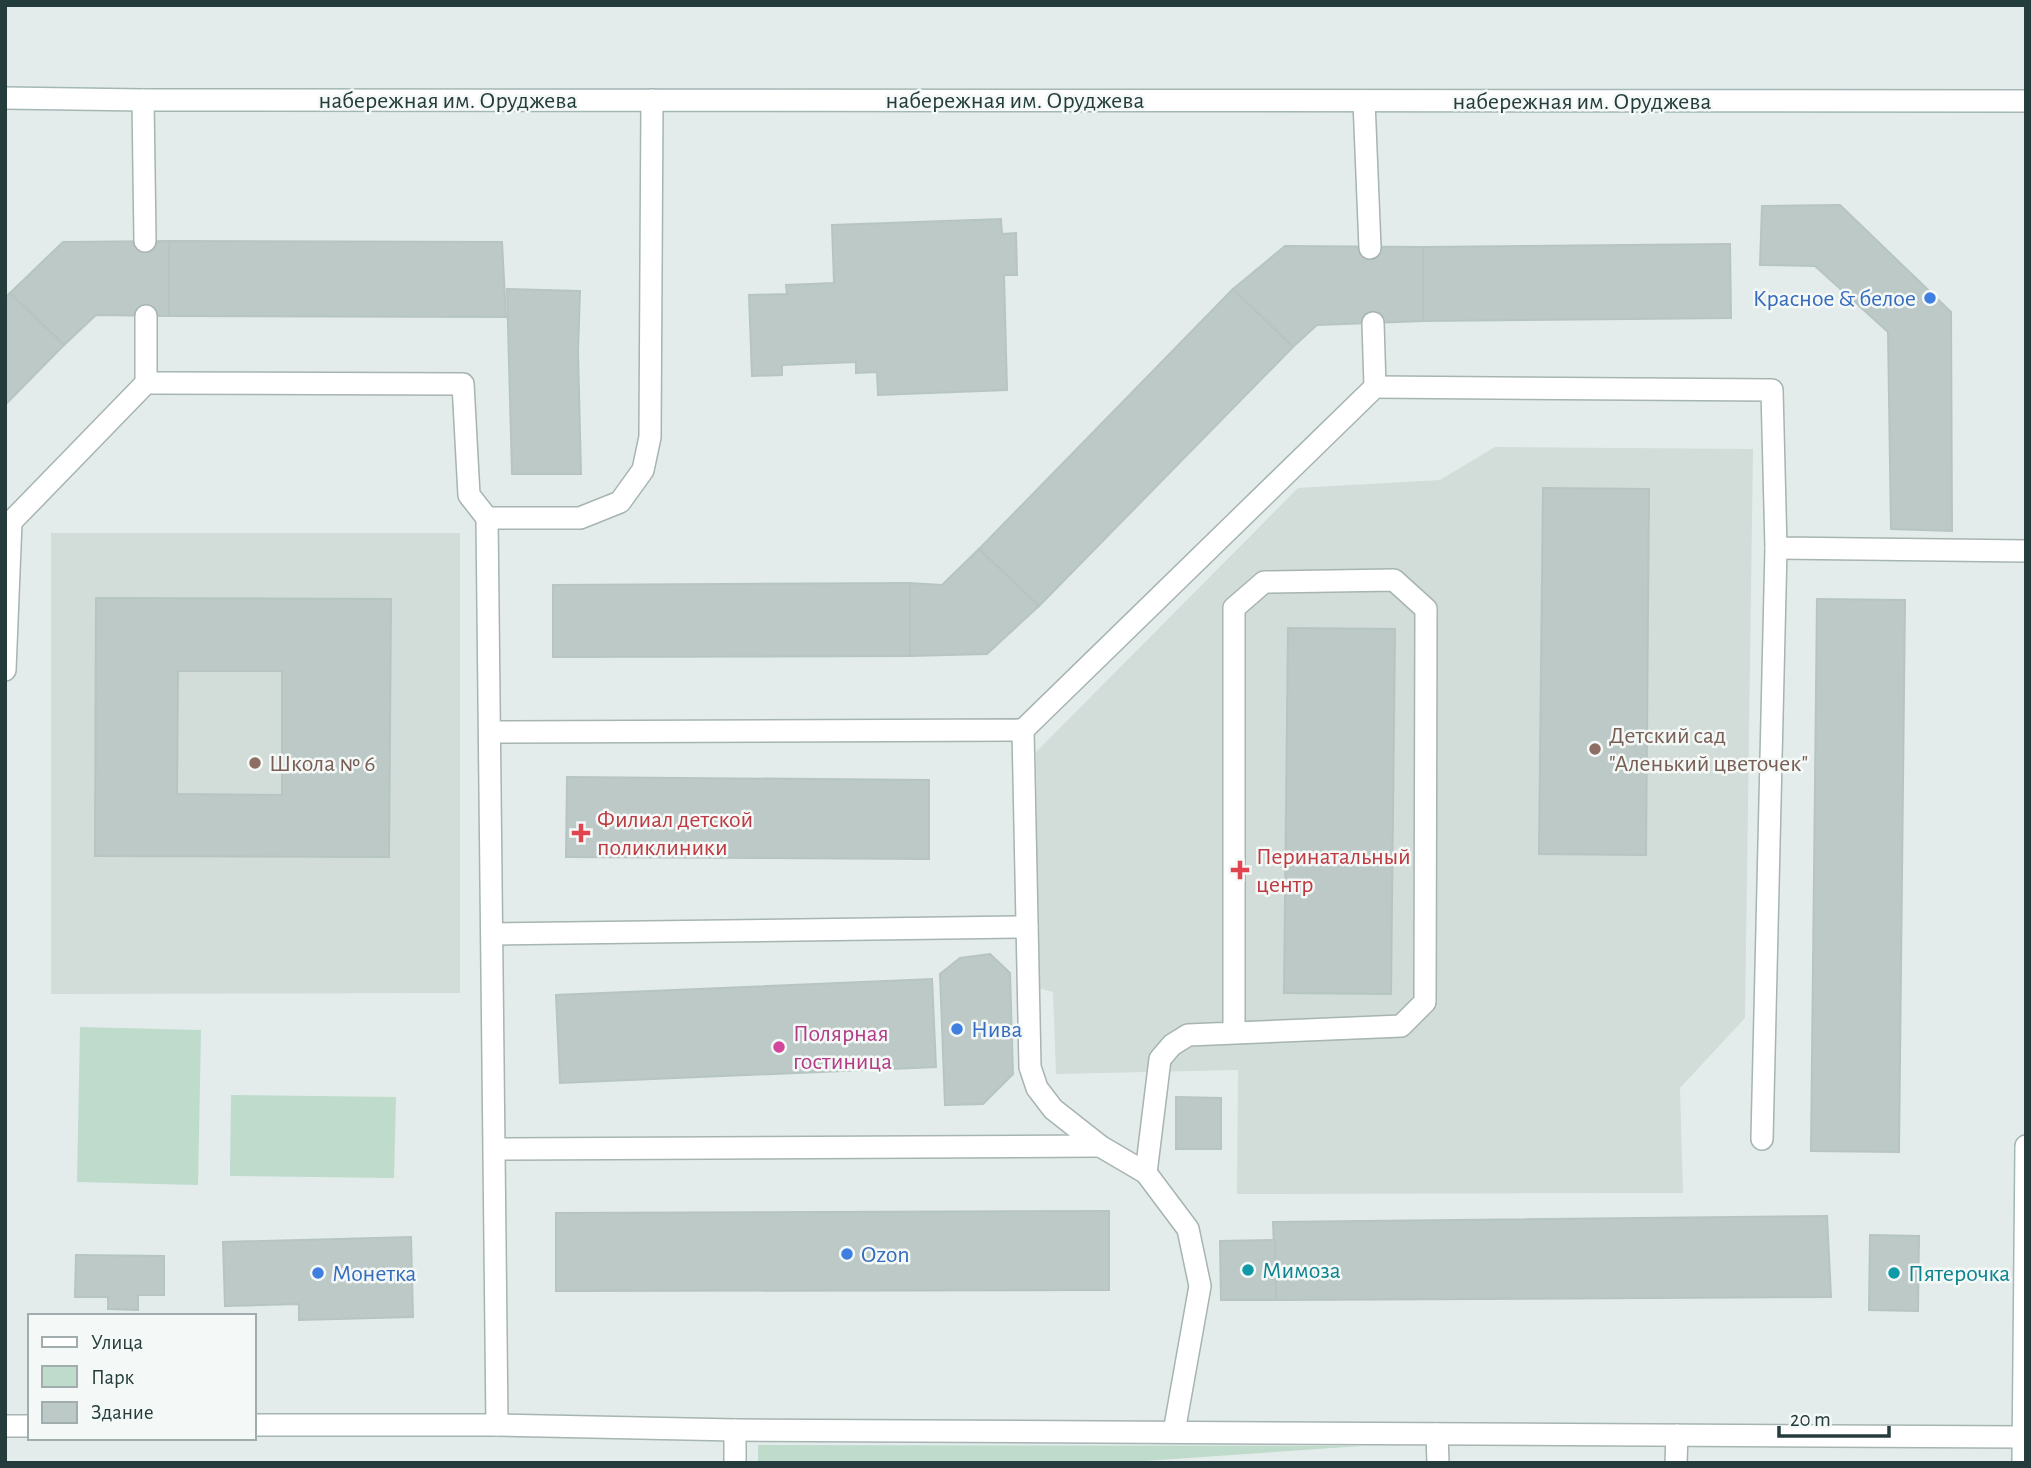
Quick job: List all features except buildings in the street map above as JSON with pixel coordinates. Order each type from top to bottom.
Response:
[{"type":"street","name":"набережная им. Оруджева","points":[[5,98],[2026,101]]},
{"type":"street","points":[[143,100],[145,241]]},
{"type":"street","points":[[487,518],[580,518],[620,502],[643,470],[650,437],[652,100]]},
{"type":"street","points":[[1364,101],[1370,248]]},
{"type":"street","points":[[5,670],[8,525],[146,383],[146,316]]},
{"type":"street","points":[[1373,323],[1375,387]]},
{"type":"street","points":[[146,383],[463,384],[469,495],[487,518],[497,1425]]},
{"type":"street","points":[[491,732],[1023,730],[1375,387],[1772,390],[1776,548],[1762,1139]]},
{"type":"street","points":[[1776,548],[2026,551]]},
{"type":"street","points":[[1146,1173],[1160,1059],[1172,1045],[1188,1035],[1401,1026],[1425,1002],[1426,609],[1394,580],[1264,582],[1234,608],[1234,1032]]},
{"type":"street","points":[[1023,730],[1030,1067],[1037,1088],[1053,1109],[1100,1146],[1146,1173],[1188,1229],[1200,1286],[1174,1432]]},
{"type":"street","points":[[492,934],[1027,927]]},
{"type":"street","points":[[495,1149],[1100,1146]]},
{"type":"street","points":[[2023,1463],[2026,1146]]},
{"type":"street","points":[[256,1425],[2023,1437]]},
{"type":"street","points":[[5,1426],[28,1426]]},
{"type":"street","points":[[735,1430],[735,1463]]},
{"type":"street","points":[[1437,1434],[1438,1463]]},
{"type":"street","points":[[1676,1463],[1677,1435]]},
{"type":"shaded area","points":[[1495,447],[1753,449],[1745,1018],[1680,1088],[1683,1193],[1237,1194],[1238,1070],[1056,1074],[1053,992],[1038,988],[1036,752],[1298,488],[1440,480]]},
{"type":"shaded area","name":"Школа № 6","points":[[51,533],[460,533],[460,993],[51,994]]},
{"type":"green space","points":[[80,1027],[201,1030],[198,1185],[77,1182]]},
{"type":"green space","points":[[231,1095],[396,1097],[394,1178],[230,1176]]},
{"type":"green space","points":[[758,1445],[1361,1446],[1115,1463],[758,1463]]},
{"type":"place","name":"Красное & белое","points":[[1930,298]]},
{"type":"place","name":"Детский сад \"Аленький цветочек\"","points":[[1595,749]]},
{"type":"place","name":"Школа № 6","points":[[255,763]]},
{"type":"place","name":"Филиал детской поликлиники","points":[[581,833]]},
{"type":"place","name":"Перинатальный центр","points":[[1240,870]]},
{"type":"place","name":"Нива","points":[[957,1029]]},
{"type":"place","name":"Полярная гостиница","points":[[779,1047]]},
{"type":"place","name":"Ozon","points":[[847,1254]]},
{"type":"place","name":"Мимоза","points":[[1248,1270]]},
{"type":"place","name":"Монетка","points":[[318,1273]]},
{"type":"place","name":"Пятерочка","points":[[1894,1273]]}]
